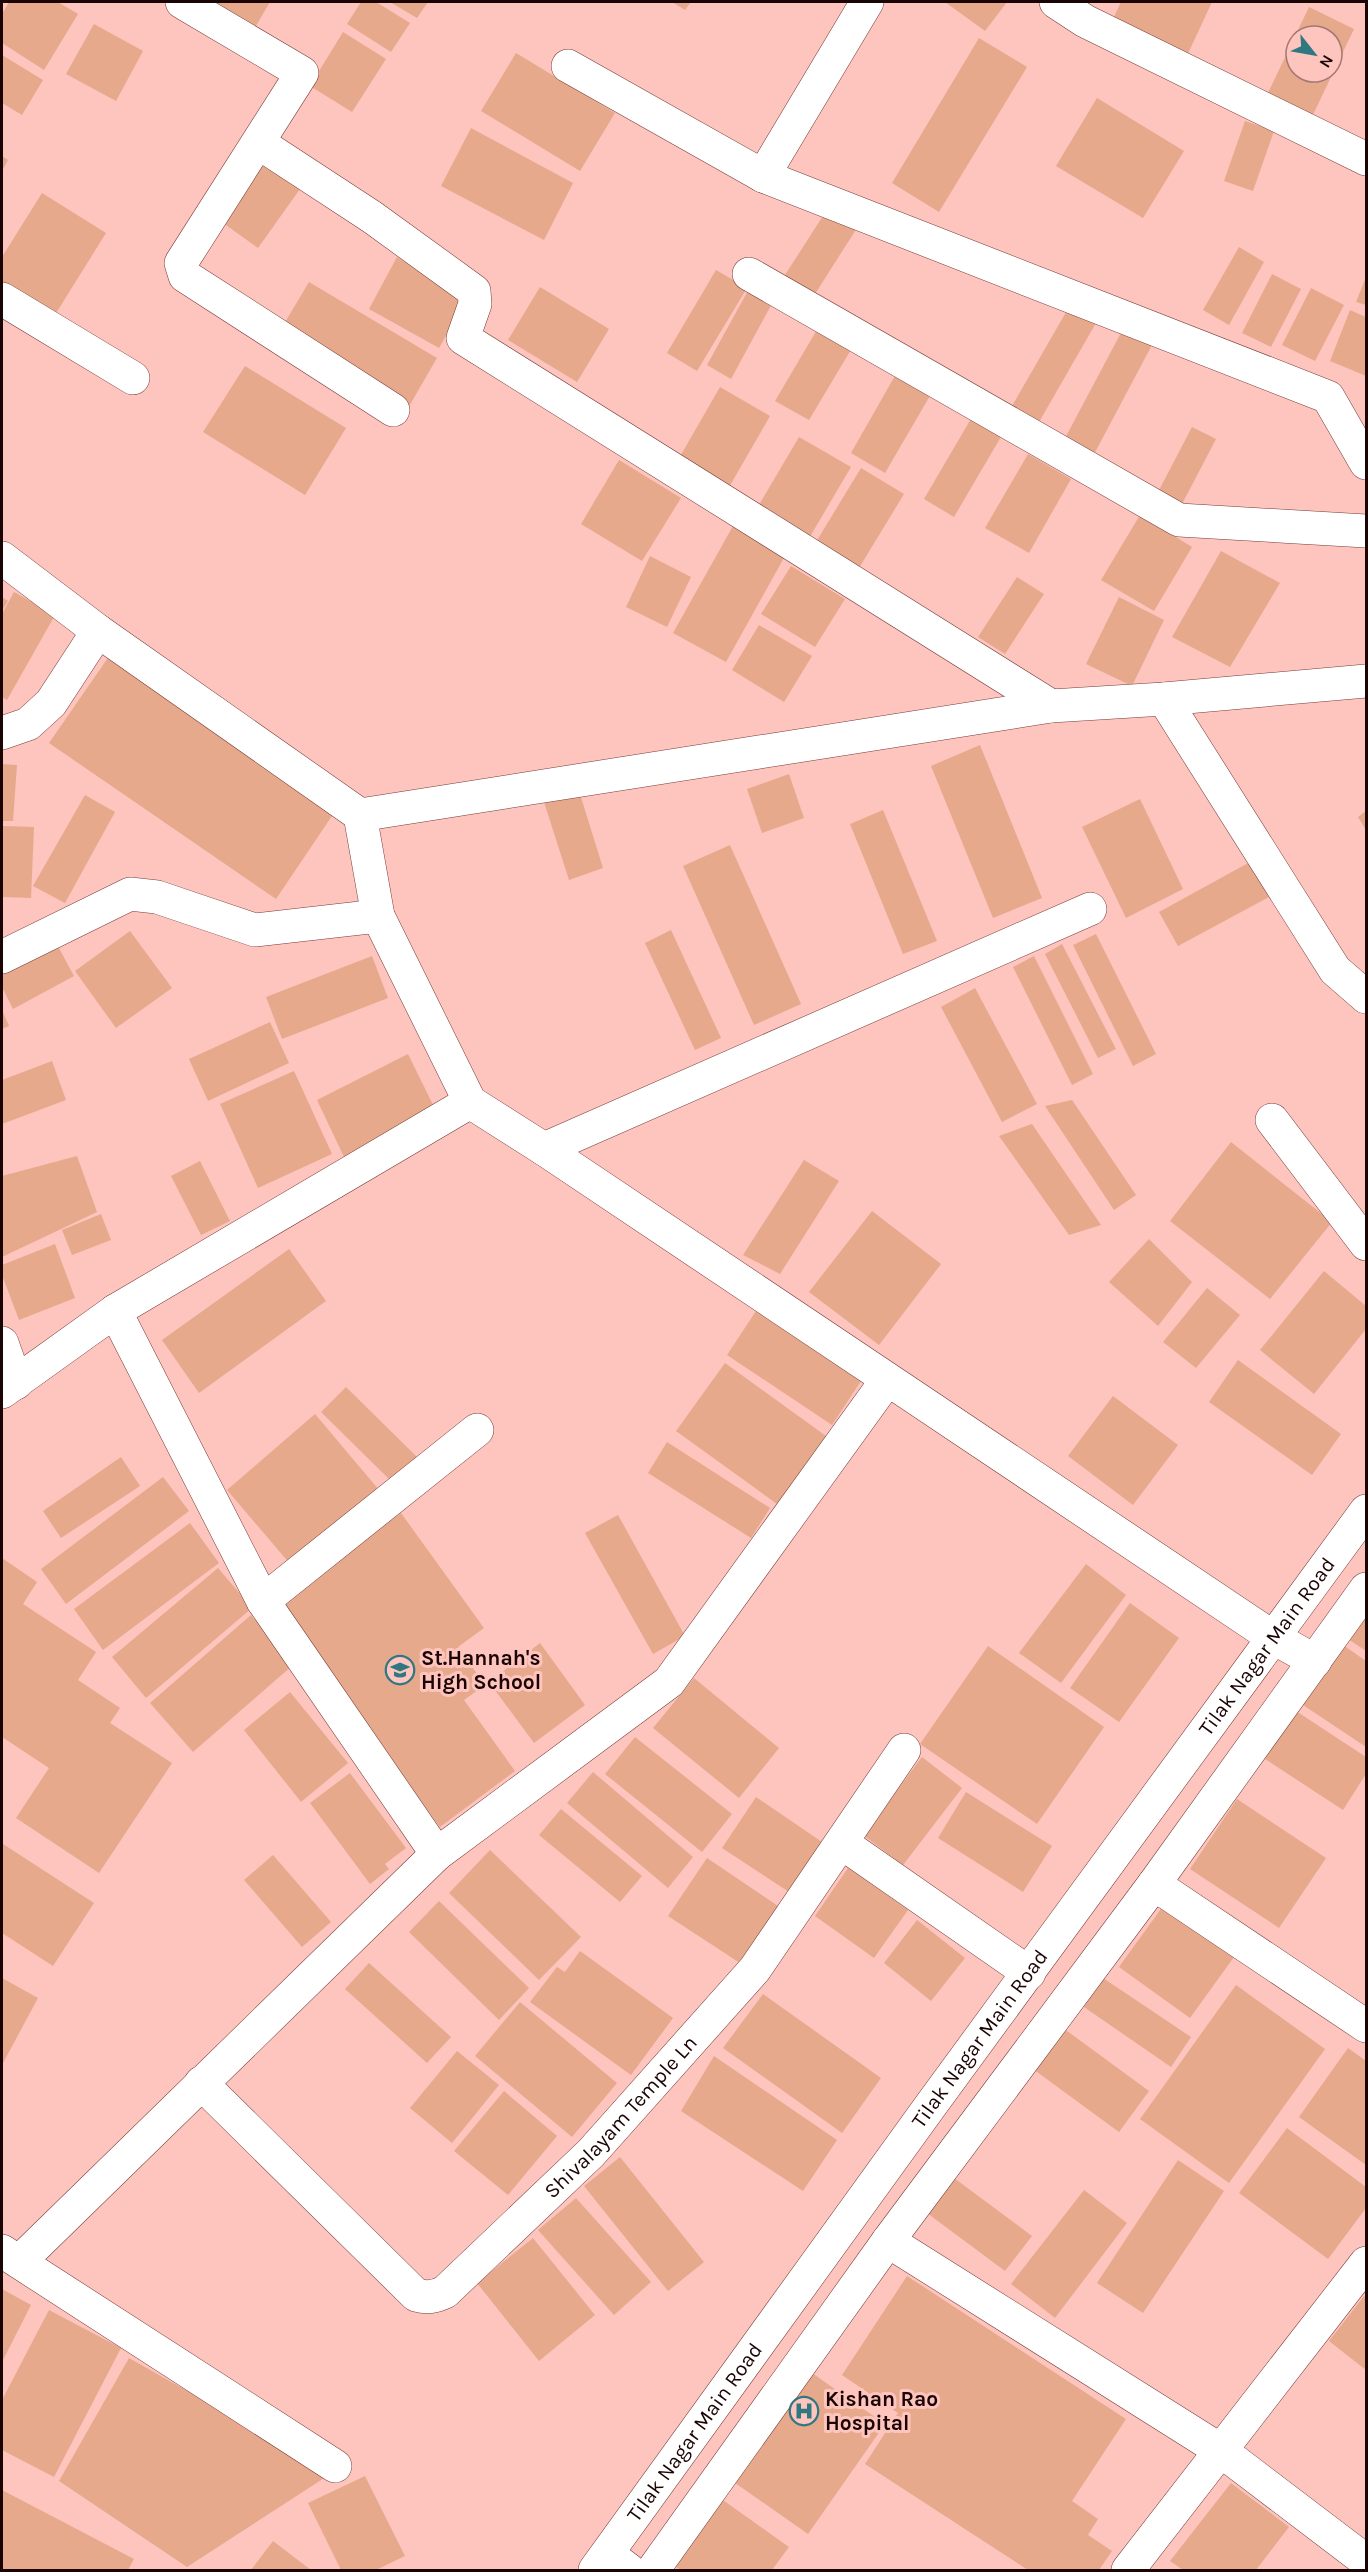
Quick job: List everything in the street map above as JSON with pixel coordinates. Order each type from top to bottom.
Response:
[{"type":"street","points":[[182,2],[302,73],[181,264],[185,276],[393,410]]},
{"type":"street","points":[[763,176],[867,2]]},
{"type":"street","points":[[1056,2],[1085,21],[1366,159]]},
{"type":"street","points":[[568,66],[763,176],[1328,398],[1366,463]]},
{"type":"street","points":[[259,143],[372,217],[474,291],[476,304],[463,338],[1051,706]]},
{"type":"street","points":[[749,274],[1179,520],[1366,531]]},
{"type":"street","points":[[2,299],[133,378]]},
{"type":"street","points":[[2,558],[98,631],[360,815],[1051,706],[1164,699],[1366,681]]},
{"type":"street","points":[[2,733],[28,724],[51,703],[98,631]]},
{"type":"street","points":[[1164,699],[1335,970],[1366,997]]},
{"type":"street","points":[[360,815],[378,916],[470,1102],[544,1149],[1274,1638],[1315,1660]]},
{"type":"street","points":[[2,957],[130,894],[157,897],[255,930],[378,916]]},
{"type":"street","points":[[544,1149],[1090,909]]},
{"type":"street","points":[[2,1342],[9,1387],[115,1311],[470,1102]]},
{"type":"street","points":[[1272,1120],[1366,1244]]},
{"type":"street","points":[[115,1311],[263,1601],[437,1854]]},
{"type":"street","points":[[335,2466],[10,2256],[201,2083],[437,1854],[669,1682],[886,1380]]},
{"type":"street","points":[[263,1601],[477,1430]]},
{"type":"street","name":"Tilak Nagar Main Road","points":[[611,2565],[1029,1973],[1366,1511]]},
{"type":"street","points":[[653,2571],[888,2241],[1154,1884],[1366,1589]]},
{"type":"street","name":"Shivalayam Temple Ln","points":[[201,2083],[416,2295],[426,2298],[436,2297],[445,2292],[591,2153],[755,1969],[904,1750]]},
{"type":"street","points":[[842,1843],[1029,1973]]},
{"type":"street","points":[[1154,1884],[1366,2026]]},
{"type":"street","points":[[888,2241],[1220,2450],[1366,2561]]},
{"type":"street","points":[[1128,2571],[1366,2263]]},
{"type":"building","points":[[9,2],[58,2],[78,14],[44,70],[2,43],[2,14]]},
{"type":"building","points":[[190,2],[270,2],[250,36]]},
{"type":"building","points":[[361,2],[376,2],[410,23],[391,52],[347,24]]},
{"type":"building","points":[[390,2],[428,2],[417,18]]},
{"type":"building","points":[[672,2],[691,2],[685,10]]},
{"type":"building","points":[[945,2],[1007,2],[985,31]]},
{"type":"building","points":[[1121,2],[1212,2],[1185,60],[1110,25]]},
{"type":"building","points":[[1309,7],[1344,24],[1301,24]]},
{"type":"building","points":[[94,24],[143,51],[116,101],[66,74]]},
{"type":"building","points":[[1344,24],[1354,29],[1344,50]]},
{"type":"building","points":[[343,32],[386,59],[352,112],[310,86]]},
{"type":"building","points":[[979,38],[1027,67],[939,212],[892,183]]},
{"type":"building","points":[[516,53],[615,113],[580,171],[481,111]]},
{"type":"building","points":[[2,55],[43,80],[22,115],[2,103]]},
{"type":"building","points":[[1284,59],[1284,84],[1328,84],[1311,119],[1266,97]]},
{"type":"building","points":[[1097,98],[1184,151],[1143,218],[1056,166]]},
{"type":"building","points":[[1245,121],[1274,131],[1253,191],[1224,181]]},
{"type":"building","points":[[471,128],[573,183],[544,240],[441,186]]},
{"type":"building","points":[[262,152],[305,182],[258,248],[216,218]]},
{"type":"building","points":[[2,156],[8,160],[2,171]]},
{"type":"building","points":[[42,193],[106,233],[53,318],[2,286],[2,257]]},
{"type":"building","points":[[828,208],[857,228],[815,294],[785,275]]},
{"type":"building","points":[[1239,247],[1264,262],[1229,325],[1203,310]]},
{"type":"building","points":[[397,257],[467,299],[439,348],[369,309]]},
{"type":"building","points":[[716,270],[747,288],[697,371],[667,353]]},
{"type":"building","points":[[1272,274],[1301,289],[1271,347],[1242,333]]},
{"type":"building","points":[[1366,277],[1366,305],[1356,302]]},
{"type":"building","points":[[309,282],[437,358],[408,408],[281,329]]},
{"type":"building","points":[[540,287],[609,329],[577,382],[508,340]]},
{"type":"building","points":[[750,287],[774,300],[731,379],[707,365]]},
{"type":"building","points":[[1311,288],[1344,305],[1315,361],[1282,345]]},
{"type":"building","points":[[1069,307],[1096,323],[1035,429],[1008,413]]},
{"type":"building","points":[[1350,310],[1366,317],[1366,376],[1330,361]]},
{"type":"building","points":[[818,328],[852,348],[809,420],[775,401]]},
{"type":"building","points":[[1123,329],[1152,345],[1092,458],[1063,442]]},
{"type":"building","points":[[245,366],[346,428],[305,495],[203,432]]},
{"type":"building","points":[[896,374],[931,394],[885,473],[851,453]]},
{"type":"building","points":[[720,387],[770,416],[728,489],[678,460]]},
{"type":"building","points":[[972,417],[1002,435],[954,517],[924,499]]},
{"type":"building","points":[[1192,427],[1216,439],[1181,506],[1157,494]]},
{"type":"building","points":[[799,437],[851,467],[808,540],[756,510]]},
{"type":"building","points":[[1028,454],[1071,479],[1029,553],[985,528]]},
{"type":"building","points":[[619,460],[681,498],[642,561],[581,524]]},
{"type":"building","points":[[861,468],[904,494],[859,568],[816,542]]},
{"type":"building","points":[[1140,515],[1192,547],[1154,611],[1101,580]]},
{"type":"building","points":[[733,526],[785,556],[726,662],[673,633]]},
{"type":"building","points":[[1221,551],[1280,583],[1230,667],[1172,637]]},
{"type":"building","points":[[650,556],[691,577],[667,627],[626,607]]},
{"type":"building","points":[[791,566],[845,599],[815,647],[761,614]]},
{"type":"building","points":[[1017,577],[1044,594],[1005,654],[978,637]]},
{"type":"building","points":[[14,592],[55,615],[7,700],[2,697],[2,614]]},
{"type":"building","points":[[2,597],[8,601],[2,611]]},
{"type":"building","points":[[1119,597],[1164,620],[1132,686],[1086,664]]},
{"type":"building","points":[[759,625],[812,656],[784,702],[732,670]]},
{"type":"building","points":[[112,652],[338,807],[276,899],[49,743]]},
{"type":"building","points":[[980,745],[1042,898],[993,918],[931,766]]},
{"type":"building","points":[[2,764],[17,765],[13,821],[2,821]]},
{"type":"building","points":[[789,774],[804,818],[762,833],[747,789]]},
{"type":"building","points":[[579,791],[603,868],[569,880],[544,802]]},
{"type":"building","points":[[85,795],[115,812],[65,903],[33,886]]},
{"type":"building","points":[[1140,799],[1183,889],[1126,918],[1082,827]]},
{"type":"building","points":[[883,810],[937,941],[903,954],[850,824]]},
{"type":"building","points":[[1366,811],[1366,830],[1358,817]]},
{"type":"building","points":[[2,826],[34,827],[31,898],[2,897]]},
{"type":"building","points":[[730,845],[801,1004],[754,1025],[683,866]]},
{"type":"building","points":[[1250,862],[1269,897],[1178,946],[1159,912]]},
{"type":"building","points":[[671,930],[721,1038],[695,1050],[645,943]]},
{"type":"building","points":[[130,931],[172,988],[116,1028],[75,971]]},
{"type":"building","points":[[1096,934],[1156,1054],[1133,1066],[1073,945]]},
{"type":"building","points":[[53,937],[74,976],[13,1009],[2,987],[2,965]]},
{"type":"building","points":[[1062,944],[1116,1049],[1098,1058],[1045,954]]},
{"type":"building","points":[[372,956],[388,998],[282,1039],[266,997]]},
{"type":"building","points":[[1034,956],[1093,1074],[1072,1085],[1013,967]]},
{"type":"building","points":[[975,988],[1037,1104],[1002,1122],[941,1007]]},
{"type":"building","points":[[2,1010],[9,1026],[2,1029]]},
{"type":"building","points":[[270,1022],[289,1063],[208,1101],[189,1059]]},
{"type":"building","points":[[408,1054],[437,1113],[345,1159],[317,1100]]},
{"type":"building","points":[[52,1061],[66,1100],[2,1124],[2,1080]]},
{"type":"building","points":[[294,1071],[332,1154],[258,1188],[220,1104]]},
{"type":"building","points":[[1072,1100],[1136,1195],[1114,1210],[1045,1106]]},
{"type":"building","points":[[1032,1124],[1101,1225],[1069,1235],[999,1136]]},
{"type":"building","points":[[1231,1142],[1332,1222],[1270,1299],[1170,1221]]},
{"type":"building","points":[[77,1156],[97,1212],[2,1257],[2,1176]]},
{"type":"building","points":[[804,1160],[839,1181],[780,1274],[743,1255]]},
{"type":"building","points":[[200,1161],[230,1221],[201,1235],[171,1176]]},
{"type":"building","points":[[872,1211],[941,1264],[879,1345],[809,1292]]},
{"type":"building","points":[[101,1214],[111,1240],[72,1255],[62,1230]]},
{"type":"building","points":[[1149,1239],[1192,1282],[1158,1326],[1109,1282]]},
{"type":"building","points":[[55,1244],[75,1298],[19,1320],[2,1275],[2,1265]]},
{"type":"building","points":[[289,1249],[326,1301],[199,1393],[162,1340]]},
{"type":"building","points":[[1324,1271],[1366,1306],[1366,1329],[1314,1394],[1260,1350]]},
{"type":"building","points":[[1207,1288],[1240,1315],[1196,1368],[1163,1342]]},
{"type":"building","points":[[758,1308],[863,1378],[832,1425],[727,1355]]},
{"type":"building","points":[[1238,1360],[1341,1434],[1312,1475],[1209,1402]]},
{"type":"building","points":[[725,1363],[826,1436],[777,1504],[676,1431]]},
{"type":"building","points":[[346,1387],[417,1457],[392,1482],[321,1412]]},
{"type":"building","points":[[1113,1396],[1178,1445],[1133,1505],[1068,1456]]},
{"type":"building","points":[[315,1414],[379,1490],[291,1565],[227,1490]]},
{"type":"building","points":[[667,1442],[770,1508],[751,1538],[648,1473]]},
{"type":"building","points":[[121,1457],[140,1486],[61,1538],[43,1511]]},
{"type":"building","points":[[163,1477],[189,1511],[66,1604],[41,1569]]},
{"type":"building","points":[[401,1513],[484,1628],[458,1647],[485,1685],[464,1700],[515,1771],[440,1827],[277,1603]]},
{"type":"building","points":[[618,1515],[685,1636],[653,1654],[585,1533]]},
{"type":"building","points":[[190,1523],[219,1563],[103,1650],[74,1609]]},
{"type":"building","points":[[2,1558],[37,1582],[23,1604],[96,1652],[78,1680],[120,1708],[110,1723],[172,1763],[99,1873],[16,1818],[49,1768],[2,1737]]},
{"type":"building","points":[[1086,1564],[1126,1595],[1061,1683],[1019,1653]]},
{"type":"building","points":[[218,1568],[252,1608],[146,1698],[112,1657]]},
{"type":"building","points":[[1130,1603],[1179,1638],[1119,1722],[1070,1688]]},
{"type":"building","points":[[1366,1605],[1366,1651],[1345,1637]]},
{"type":"building","points":[[251,1615],[293,1665],[193,1752],[150,1703]]},
{"type":"building","points":[[540,1643],[585,1705],[534,1743],[489,1682]]},
{"type":"building","points":[[1343,1645],[1366,1661],[1366,1747],[1303,1705]]},
{"type":"building","points":[[988,1646],[1104,1727],[1037,1824],[920,1744]]},
{"type":"building","points":[[694,1678],[779,1748],[739,1798],[653,1728]]},
{"type":"building","points":[[290,1692],[348,1763],[301,1802],[244,1730]]},
{"type":"building","points":[[1296,1711],[1366,1757],[1366,1774],[1343,1810],[1265,1759]]},
{"type":"building","points":[[635,1737],[732,1814],[702,1852],[605,1774]]},
{"type":"building","points":[[922,1757],[962,1788],[903,1865],[863,1835]]},
{"type":"building","points":[[593,1772],[693,1857],[668,1888],[567,1803]]},
{"type":"building","points":[[350,1773],[406,1848],[385,1864],[389,1869],[370,1884],[310,1803]]},
{"type":"building","points":[[966,1792],[1052,1846],[1023,1892],[938,1838]]},
{"type":"building","points":[[756,1797],[822,1842],[789,1892],[722,1848]]},
{"type":"building","points":[[1237,1799],[1326,1858],[1279,1928],[1190,1869]]},
{"type":"building","points":[[561,1809],[642,1876],[620,1902],[539,1835]]},
{"type":"building","points":[[3,1844],[94,1903],[53,1966],[2,1933]]},
{"type":"building","points":[[490,1850],[581,1937],[539,1980],[449,1893]]},
{"type":"building","points":[[273,1855],[331,1922],[302,1947],[244,1880]]},
{"type":"building","points":[[707,1858],[784,1910],[746,1967],[668,1916]]},
{"type":"building","points":[[848,1868],[908,1910],[874,1958],[815,1916]]},
{"type":"building","points":[[439,1901],[529,1988],[499,2020],[409,1932]]},
{"type":"building","points":[[1163,1906],[1234,1957],[1190,2018],[1119,1967]]},
{"type":"building","points":[[917,1920],[965,1958],[931,2001],[884,1963]]},
{"type":"building","points":[[580,1951],[673,2018],[631,2075],[530,2002],[557,1967],[565,1972]]},
{"type":"building","points":[[369,1963],[451,2037],[427,2063],[345,1989]]},
{"type":"building","points":[[2,1978],[38,1998],[2,2065]]},
{"type":"building","points":[[1103,1978],[1191,2037],[1171,2067],[1084,2007]]},
{"type":"building","points":[[1236,1985],[1325,2049],[1229,2183],[1140,2119]]},
{"type":"building","points":[[763,1994],[881,2078],[842,2133],[723,2048]]},
{"type":"building","points":[[520,2002],[617,2083],[572,2137],[475,2056]]},
{"type":"building","points":[[1063,2028],[1149,2091],[1119,2132],[1033,2069]]},
{"type":"building","points":[[1348,2048],[1366,2061],[1366,2165],[1299,2117]]},
{"type":"building","points":[[457,2051],[499,2085],[452,2143],[410,2108]]},
{"type":"building","points":[[714,2056],[837,2140],[803,2191],[681,2111]]},
{"type":"building","points":[[504,2091],[557,2136],[508,2195],[454,2151]]},
{"type":"building","points":[[1287,2128],[1366,2187],[1366,2208],[1328,2259],[1239,2193]]},
{"type":"building","points":[[620,2157],[704,2262],[668,2291],[584,2186]]},
{"type":"building","points":[[1178,2160],[1224,2191],[1143,2313],[1097,2283]]},
{"type":"building","points":[[954,2178],[1032,2236],[1005,2271],[927,2213]]},
{"type":"building","points":[[1084,2190],[1127,2223],[1055,2318],[1011,2284]]},
{"type":"building","points":[[576,2198],[651,2282],[614,2315],[538,2230]]},
{"type":"building","points":[[533,2238],[595,2315],[539,2361],[477,2283]]},
{"type":"building","points":[[907,2276],[1126,2419],[1072,2501],[1098,2519],[1088,2535],[1112,2551],[1099,2570],[1028,2570],[865,2464],[898,2413],[842,2375]]},
{"type":"building","points":[[2,2289],[31,2305],[2,2362]]},
{"type":"building","points":[[1364,2296],[1366,2298],[1366,2370],[1329,2341]]},
{"type":"building","points":[[49,2310],[121,2348],[54,2477],[2,2450],[2,2400]]},
{"type":"building","points":[[129,2358],[332,2473],[187,2567],[59,2481]]},
{"type":"building","points":[[812,2373],[885,2424],[808,2534],[735,2483]]},
{"type":"building","points":[[365,2476],[405,2556],[376,2570],[341,2570],[308,2503]]},
{"type":"building","points":[[1231,2483],[1289,2527],[1256,2570],[1183,2570],[1170,2561]]},
{"type":"building","points":[[2,2490],[134,2559],[128,2570],[2,2570]]},
{"type":"building","points":[[713,2493],[789,2547],[772,2570],[681,2570],[665,2560]]},
{"type":"building","points":[[273,2541],[311,2570],[251,2570]]},
{"type":"place","name":"St.Hannah's High School","points":[[400,1670]]},
{"type":"place","name":"Kishan Rao Hospital","points":[[804,2411]]}]
